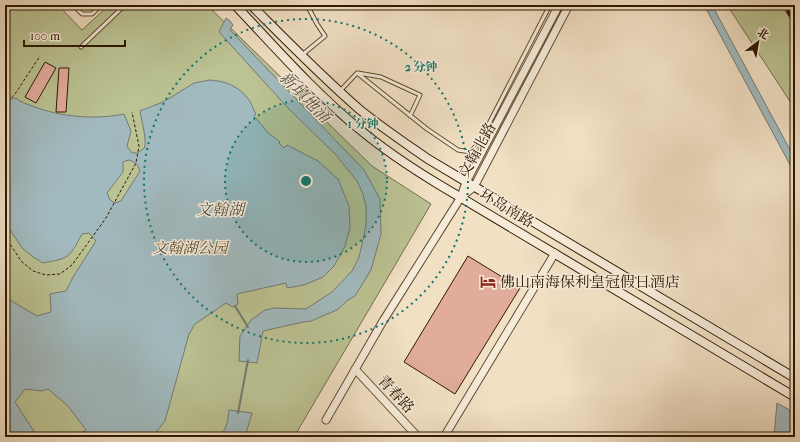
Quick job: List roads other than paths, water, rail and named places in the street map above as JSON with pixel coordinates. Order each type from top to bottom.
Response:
[{"type":"main road","name":"环岛南路","points":[[235,5],[317,90],[358,128],[417,171],[795,397]]},
{"type":"main road","name":"环岛南路","points":[[251,5],[340,91],[377,123],[428,159],[795,378]]},
{"type":"street","name":"文翰北路","points":[[461,197],[466,182],[559,5]]},
{"type":"street","name":"文翰北路","points":[[461,197],[474,187],[568,5]]},
{"type":"street","points":[[326,420],[382,321],[461,197]]},
{"type":"street","points":[[444,437],[555,253]]},
{"type":"street","name":"青春路","points":[[355,369],[418,437]]},
{"type":"lane","points":[[73,5],[82,14],[92,14],[101,5]]},
{"type":"lane","points":[[81,47],[125,5]]},
{"type":"lane","points":[[302,55],[325,36],[307,5]]},
{"type":"lane","points":[[357,73],[427,129],[458,150],[470,152],[479,143],[550,5]]},
{"type":"lane","points":[[357,73],[381,77],[420,96],[410,116]]},
{"type":"lane","points":[[340,91],[357,73]]},
{"type":"water","points":[[704,5],[712,5],[795,159],[795,174]]},
{"type":"water","points":[[226,18],[233,25],[230,30],[364,170],[380,199],[381,234],[371,270],[355,296],[337,310],[311,321],[263,331],[257,363],[239,361],[240,336],[251,320],[265,310],[275,308],[306,309],[332,292],[352,271],[359,257],[366,224],[366,207],[363,194],[357,181],[336,155],[287,107],[219,32]]},
{"type":"water","name":"文翰湖","points":[[210,80],[216,81],[231,85],[241,91],[250,102],[256,114],[254,116],[266,131],[280,142],[279,143],[284,148],[287,145],[318,161],[338,179],[349,206],[350,228],[345,246],[334,266],[323,277],[304,285],[287,288],[286,283],[237,294],[238,304],[233,307],[226,303],[195,324],[189,334],[165,421],[152,437],[5,437],[5,297],[37,316],[51,312],[50,294],[66,291],[73,277],[96,241],[89,233],[82,234],[71,253],[67,256],[58,260],[43,263],[22,248],[5,222],[5,98],[16,98],[22,102],[43,110],[66,115],[101,117],[124,114],[131,131],[127,146],[132,153],[138,153],[145,147],[140,111],[163,102],[194,83]],"holes":[[[129,160],[136,164],[140,171],[121,201],[115,203],[110,200],[107,193],[123,172],[123,162]],[[25,389],[42,391],[48,389],[68,406],[86,430],[81,433],[54,433],[52,436],[35,433],[15,402]]]},
{"type":"water","points":[[777,403],[795,413],[794,437],[774,437]]},
{"type":"water","points":[[229,410],[252,413],[245,437],[218,437],[225,428]]},
{"type":"waterway","points":[[235,306],[248,327]]},
{"type":"waterway","name":"新填地涌","points":[[238,413],[248,360]]},
{"type":"railway","points":[[784,5],[795,24]]},
{"type":"place","name":"佛山南海保利皇冠假日酒店","points":[[488,282]]},
{"type":"park label","name":"文翰湖公园","points":[[190,248]]}]
